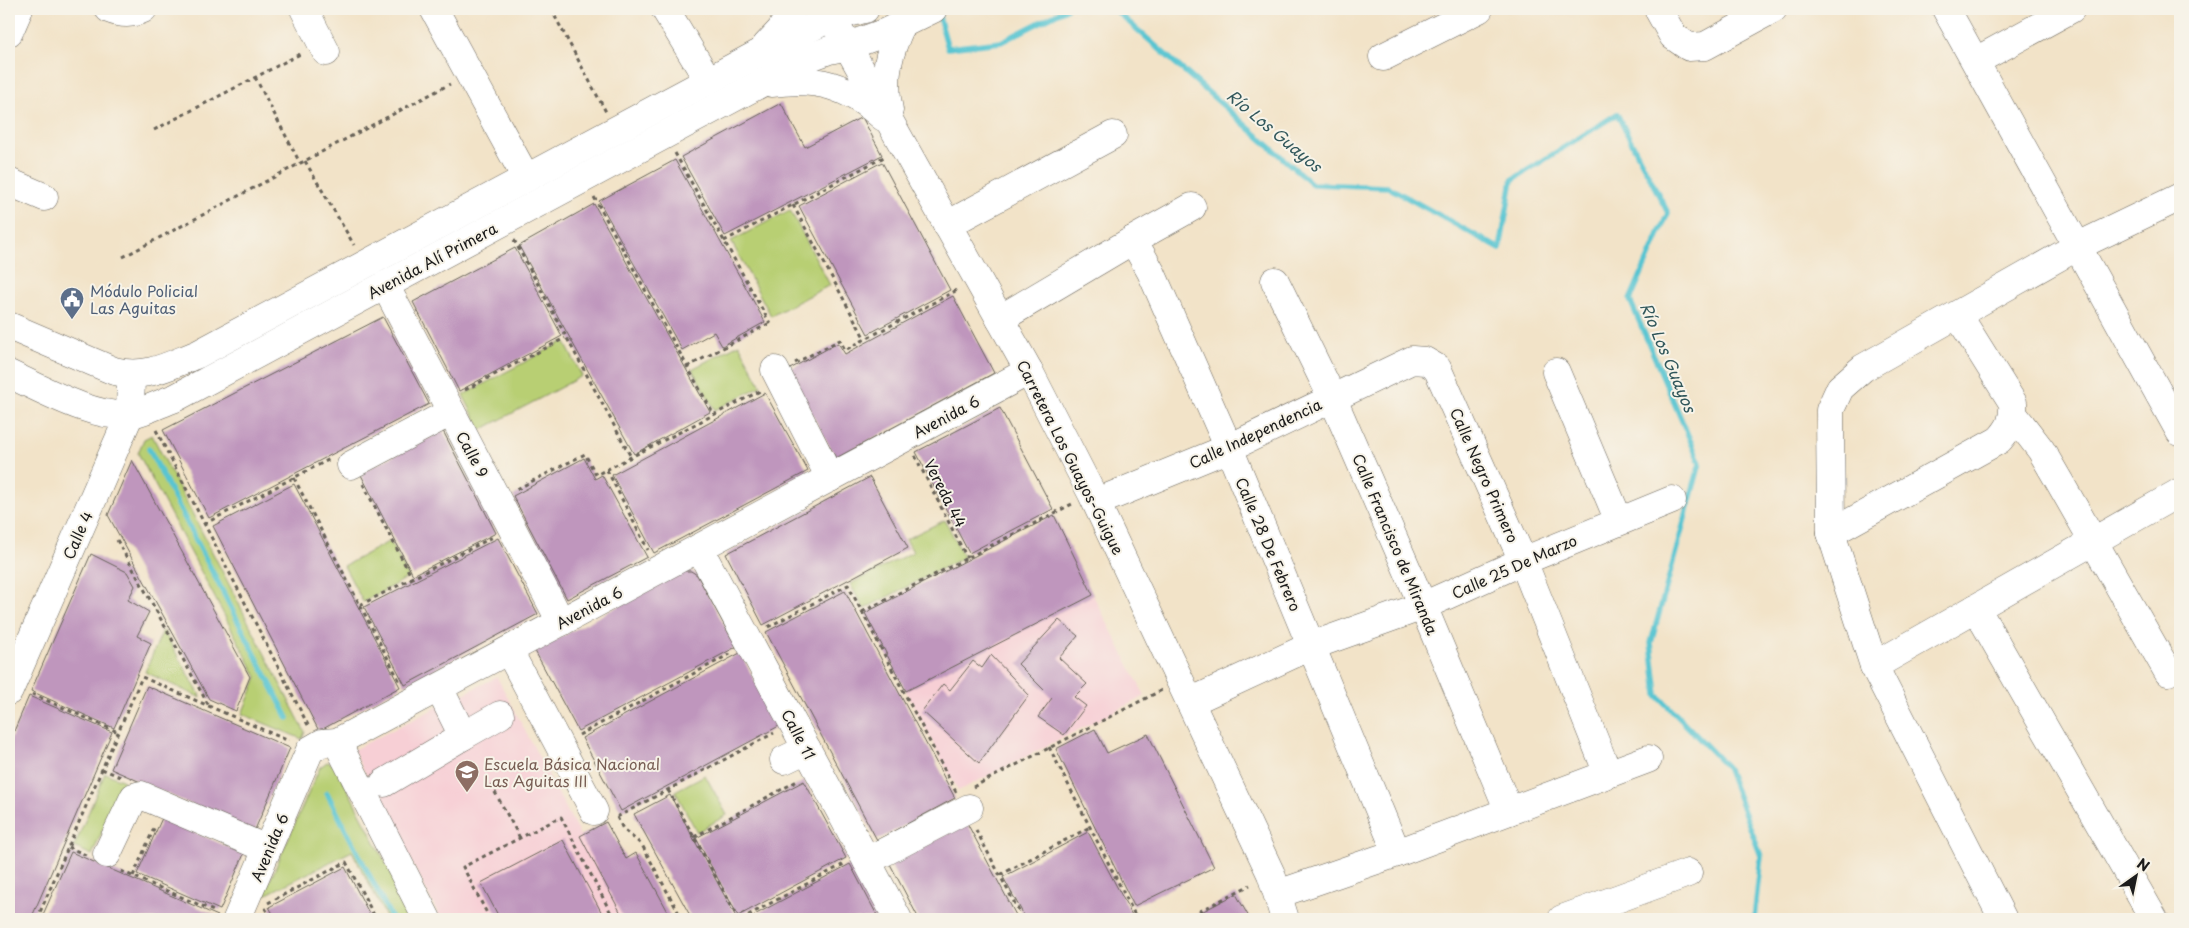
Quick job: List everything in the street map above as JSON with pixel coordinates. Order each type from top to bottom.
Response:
[{"type":"street","points":[[9,32],[19,9]]},
{"type":"street","points":[[304,9],[324,47]]},
{"type":"street","points":[[434,9],[526,178]]},
{"type":"street","points":[[665,9],[708,80]]},
{"type":"street","points":[[756,55],[781,30],[792,9]]},
{"type":"street","name":"Avenida Alí Primera","points":[[131,376],[148,373],[198,354],[756,55],[830,13],[865,9]]},
{"type":"street","points":[[1383,57],[1479,9]]},
{"type":"street","points":[[1658,9],[1674,36],[1689,47],[1705,46],[1773,9]]},
{"type":"street","points":[[1946,9],[2180,432]]},
{"type":"street","points":[[1976,61],[2071,9]]},
{"type":"street","name":"Carretera Los Guayos-Guigue","points":[[830,13],[1029,372],[1094,498],[1278,896]]},
{"type":"street","points":[[898,136],[885,87],[886,67],[917,17]]},
{"type":"street","name":"Avenida Alí Primera","points":[[9,374],[86,408],[106,413],[138,412],[175,398],[808,58],[829,50],[848,46],[917,17]]},
{"type":"street","points":[[754,87],[796,81],[812,81],[835,85],[856,95],[898,136]]},
{"type":"street","points":[[948,225],[1113,135]]},
{"type":"street","points":[[9,182],[44,197]]},
{"type":"street","points":[[2003,919],[1874,666],[1831,533],[1830,410],[1840,388],[1863,368],[2078,246],[2180,197]]},
{"type":"street","points":[[1000,319],[1132,240],[1192,207]]},
{"type":"street","name":"Calle 28 De Febrero","points":[[1132,240],[1151,272],[1229,448],[1396,853]]},
{"type":"street","name":"Calle Francisco de Miranda","points":[[1275,281],[1332,397],[1423,606],[1508,811]]},
{"type":"street","name":"Calle 9","points":[[385,285],[448,406],[481,449],[497,500],[561,622]]},
{"type":"street","points":[[1831,533],[1999,440],[2010,428],[2014,415],[2013,403],[1958,315]]},
{"type":"street","points":[[9,326],[86,361],[131,376]]},
{"type":"street","name":"Calle Independencia","points":[[1094,498],[1229,448],[1412,360]]},
{"type":"street","name":"Calle Negro Primero","points":[[1412,360],[1425,362],[1437,368],[1523,561],[1608,774]]},
{"type":"street","name":"Avenida 6","points":[[230,917],[322,746],[411,703],[830,478],[893,449],[1029,372]]},
{"type":"street","points":[[1556,372],[1619,521]]},
{"type":"street","points":[[777,374],[830,478]]},
{"type":"street","name":"Calle 4","points":[[10,684],[138,412],[131,376]]},
{"type":"street","points":[[347,461],[448,406]]},
{"type":"street","points":[[2014,415],[2041,450],[2176,675]]},
{"type":"street","points":[[1874,666],[2180,492]]},
{"type":"street","name":"Calle 25 De Marzo","points":[[1185,692],[1423,606],[1523,561],[1672,500]]},
{"type":"street","name":"Calle 11","points":[[699,548],[793,723],[803,760],[865,857],[898,919]]},
{"type":"street","points":[[1976,608],[2154,919]]},
{"type":"street","points":[[508,650],[560,746],[605,814]]},
{"type":"street","points":[[439,688],[463,736]]},
{"type":"street","points":[[384,783],[500,716]]},
{"type":"street","points":[[322,746],[427,919]]},
{"type":"street","points":[[1278,896],[1648,759]]},
{"type":"street","points":[[106,860],[134,797],[141,795],[268,849]]},
{"type":"street","points":[[865,857],[964,804]]},
{"type":"street","points":[[1562,919],[1688,873]]},
{"type":"path","points":[[551,9],[616,130]]},
{"type":"path","points":[[154,130],[324,47]]},
{"type":"path","points":[[123,257],[470,74]]},
{"type":"path","points":[[256,77],[300,163]]},
{"type":"path","points":[[665,135],[771,324],[687,367]]},
{"type":"path","points":[[724,241],[793,205],[898,136]]},
{"type":"path","points":[[305,161],[365,264]]},
{"type":"path","points":[[584,178],[714,415]]},
{"type":"path","points":[[793,205],[865,340]]},
{"type":"path","points":[[504,222],[631,457]]},
{"type":"path","points":[[497,500],[585,454],[596,475],[607,470],[714,415],[777,374],[840,340],[845,350],[978,279]]},
{"type":"path","points":[[448,406],[565,338]]},
{"type":"path","points":[[138,412],[204,524],[322,746]]},
{"type":"path","name":"Vereda 44","points":[[893,449],[967,558]]},
{"type":"path","points":[[204,524],[294,478],[347,461],[412,579]]},
{"type":"path","points":[[607,470],[659,570]]},
{"type":"path","points":[[294,478],[411,703]]},
{"type":"path","points":[[862,612],[967,558],[1094,498]]},
{"type":"path","points":[[360,605],[511,528]]},
{"type":"path","points":[[117,540],[209,706]]},
{"type":"path","points":[[560,746],[848,585],[1023,919]]},
{"type":"path","points":[[37,919],[142,677],[209,706],[322,746]]},
{"type":"path","points":[[10,684],[118,732]]},
{"type":"path","points":[[964,804],[1049,747],[1185,692]]},
{"type":"path","points":[[682,919],[642,845],[605,814],[668,790],[793,723]]},
{"type":"path","points":[[1049,747],[1137,919]]},
{"type":"path","points":[[694,837],[803,760]]},
{"type":"path","points":[[491,785],[520,838]]},
{"type":"path","points":[[668,790],[740,919],[865,857]]},
{"type":"path","points":[[133,876],[164,804]]},
{"type":"path","points":[[490,919],[463,867],[561,817],[614,919]]},
{"type":"path","points":[[1000,875],[1090,827]]},
{"type":"path","points":[[68,847],[106,860],[133,876],[230,917]]},
{"type":"path","points":[[271,919],[264,905],[346,862],[376,919]]},
{"type":"path","points":[[1185,919],[1278,896]]},
{"type":"shaded area","points":[[1093,595],[1145,696],[958,791],[906,691]]},
{"type":"shaded area","name":"Escuela Básica Nacional Las Aguitas III","points":[[497,677],[624,919],[441,919],[353,750]]},
{"type":"green space","points":[[790,210],[830,285],[771,316],[731,241]]},
{"type":"green space","points":[[564,341],[582,376],[481,430],[463,395]]},
{"type":"green space","points":[[739,344],[761,386],[715,410],[692,369]]},
{"type":"green space","points":[[152,435],[305,732],[302,739],[242,714],[257,677],[138,453],[144,439]]},
{"type":"green space","points":[[945,520],[964,557],[864,609],[850,584],[913,552],[906,539]]},
{"type":"green space","points":[[390,541],[409,577],[363,602],[344,566]]},
{"type":"green space","points":[[163,630],[201,697],[201,698],[145,672]]},
{"type":"green space","points":[[327,762],[335,765],[415,919],[387,919],[352,851],[263,896],[320,767]]},
{"type":"green space","points":[[105,773],[124,781],[92,855],[74,847]]},
{"type":"green space","points":[[705,775],[727,815],[697,832],[675,791]]},
{"type":"building","points":[[781,103],[805,147],[862,117],[882,155],[725,236],[681,157]]},
{"type":"building","points":[[675,160],[765,322],[722,346],[714,332],[682,350],[599,201]]},
{"type":"building","points":[[882,162],[950,290],[868,334],[799,206]]},
{"type":"building","points":[[594,204],[710,412],[634,454],[519,246]]},
{"type":"building","points":[[515,248],[562,336],[459,391],[413,302]]},
{"type":"building","points":[[953,296],[994,373],[836,458],[788,370],[838,343],[845,354]]},
{"type":"building","points":[[383,317],[429,404],[209,518],[163,430]]},
{"type":"building","points":[[765,393],[808,471],[654,553],[612,475]]},
{"type":"building","points":[[1000,408],[1053,509],[969,553],[916,452]]},
{"type":"building","points":[[443,431],[496,533],[413,575],[360,473]]},
{"type":"building","points":[[584,458],[595,479],[602,475],[647,557],[567,599],[513,496]]},
{"type":"building","points":[[132,460],[250,677],[236,711],[209,699],[108,515]]},
{"type":"building","points":[[870,477],[908,548],[763,625],[726,554]]},
{"type":"building","points":[[294,484],[400,687],[319,731],[213,526]]},
{"type":"building","points":[[1054,515],[1093,595],[906,691],[865,613]]},
{"type":"building","points":[[498,538],[538,614],[405,685],[364,607]]},
{"type":"building","points":[[91,554],[127,572],[135,586],[128,600],[149,612],[137,636],[151,643],[114,728],[31,691]]},
{"type":"building","points":[[684,571],[691,571],[697,575],[736,647],[578,731],[535,651]]},
{"type":"building","points":[[845,591],[955,798],[877,840],[766,632]]},
{"type":"building","points":[[1059,620],[1078,636],[1059,658],[1087,684],[1074,697],[1086,706],[1064,735],[1038,717],[1052,698],[1018,664]]},
{"type":"building","points":[[740,653],[779,726],[621,811],[582,738]]},
{"type":"building","points":[[991,655],[1029,695],[979,763],[922,711],[943,684],[950,690],[973,661],[982,668]]},
{"type":"building","points":[[147,686],[290,748],[254,832],[111,769]]},
{"type":"building","points":[[29,696],[112,732],[31,919],[9,919],[9,743]]},
{"type":"building","points":[[1095,729],[1107,753],[1148,734],[1214,867],[1134,906],[1056,749]]},
{"type":"building","points":[[804,781],[846,858],[738,916],[696,838]]},
{"type":"building","points":[[670,795],[736,917],[732,919],[692,919],[634,814]]},
{"type":"building","points":[[162,818],[244,854],[220,910],[137,874]]},
{"type":"building","points":[[606,822],[626,859],[636,853],[672,919],[624,919],[580,836]]},
{"type":"building","points":[[967,823],[1018,919],[919,919],[890,864]]},
{"type":"building","points":[[1088,832],[1134,919],[1026,919],[1003,877]]},
{"type":"building","points":[[563,840],[605,919],[500,919],[481,883]]},
{"type":"building","points":[[71,852],[218,916],[216,919],[41,919]]},
{"type":"building","points":[[850,864],[879,919],[747,919]]},
{"type":"building","points":[[345,867],[372,919],[276,919],[269,907]]},
{"type":"building","points":[[1236,894],[1250,919],[1188,919]]},
{"type":"waterway","name":"Río Los Guayos","points":[[938,13],[948,48],[1001,42],[1066,9]]},
{"type":"waterway","name":"Río Los Guayos","points":[[1114,9],[1312,184],[1388,187],[1500,249],[1512,180],[1617,114],[1668,213],[1630,300],[1700,463],[1651,643],[1657,695],[1727,767],[1761,856],[1754,919]]},
{"type":"waterway","points":[[149,449],[288,718]]},
{"type":"waterway","points":[[327,793],[392,919]]},
{"type":"place","name":"Módulo Policial Las Aguitas","points":[[72,320]]},
{"type":"place","name":"Escuela Básica Nacional Las Aguitas III","points":[[467,793]]}]
